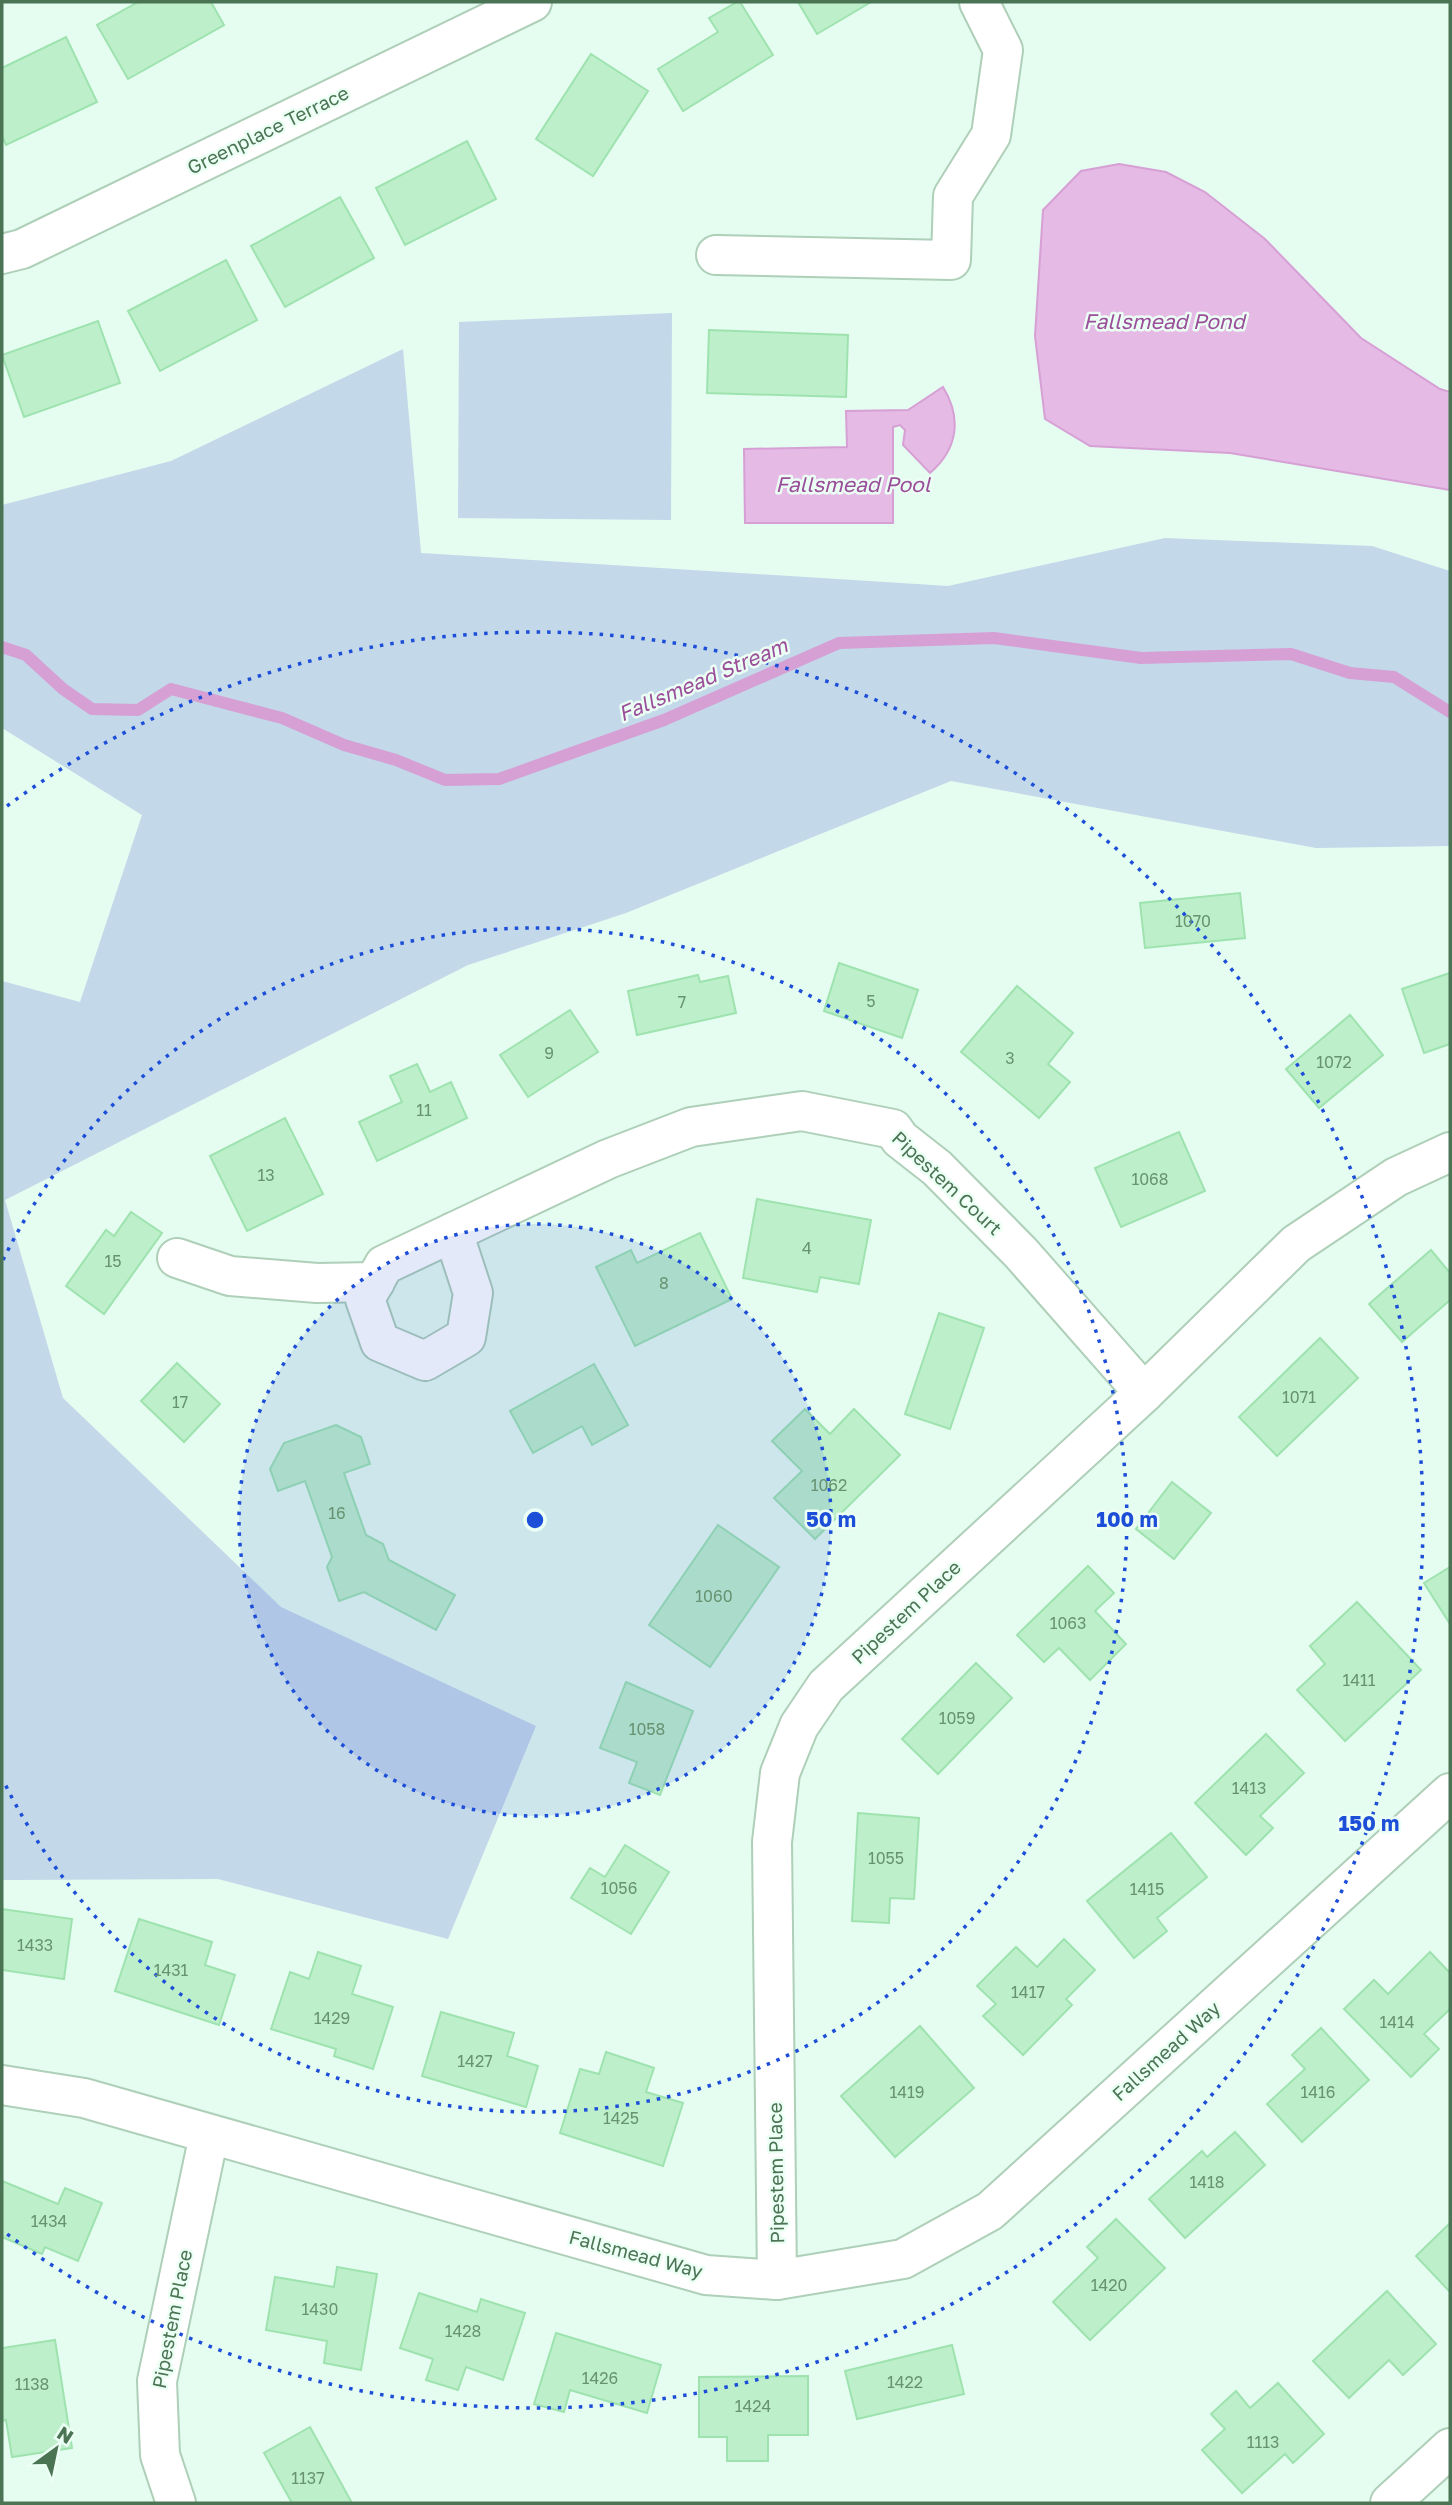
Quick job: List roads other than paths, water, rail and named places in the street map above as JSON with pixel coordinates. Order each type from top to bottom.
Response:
[{"type":"street","name":"Greenplace Terrace","points":[[2,254],[22,249],[478,14],[532,2]]},
{"type":"street","points":[[716,256],[951,260],[954,196],[991,135],[1003,50],[979,2]]},
{"type":"street","name":"Pipestem Court","points":[[374,1282],[384,1265],[608,1159],[691,1126],[802,1111],[893,1129],[900,1139],[937,1168],[1021,1253],[1144,1393]]},
{"type":"street","name":"Pipestem Place","points":[[777,2280],[772,1842],[780,1773],[799,1726],[826,1686],[1144,1393],[1296,1244],[1395,1177],[1450,1152]]},
{"type":"street","points":[[177,1258],[230,1276],[317,1283],[374,1282],[365,1299],[380,1342],[425,1361],[466,1337],[473,1293],[453,1232]]},
{"type":"street","name":"Fallsmead Way","points":[[2,2085],[84,2098],[706,2275],[777,2280],[902,2259],[990,2211],[1450,1793]]},
{"type":"street","name":"Pipestem Place","points":[[176,2503],[160,2455],[157,2381],[209,2135]]},
{"type":"street","points":[[1390,2503],[1450,2448]]},
{"type":"water","name":"Fallsmead Pond","points":[[1119,164],[1166,172],[1205,192],[1265,239],[1361,338],[1440,389],[1450,392],[1450,490],[1230,453],[1090,446],[1045,419],[1035,336],[1043,210],[1081,171]]},
{"type":"water","name":"Fallsmead Pool","points":[[943,387],[953,410],[954,433],[947,454],[930,473],[903,445],[905,430],[900,425],[893,427],[893,523],[745,523],[744,449],[847,447],[846,411],[908,410]]},
{"type":"waterway","name":"Fallsmead Stream","points":[[2,647],[26,655],[63,689],[92,709],[138,710],[171,689],[282,718],[344,745],[396,760],[445,780],[499,779],[664,720],[839,643],[994,638],[1141,658],[1291,654],[1350,673],[1394,677],[1450,712]]}]
